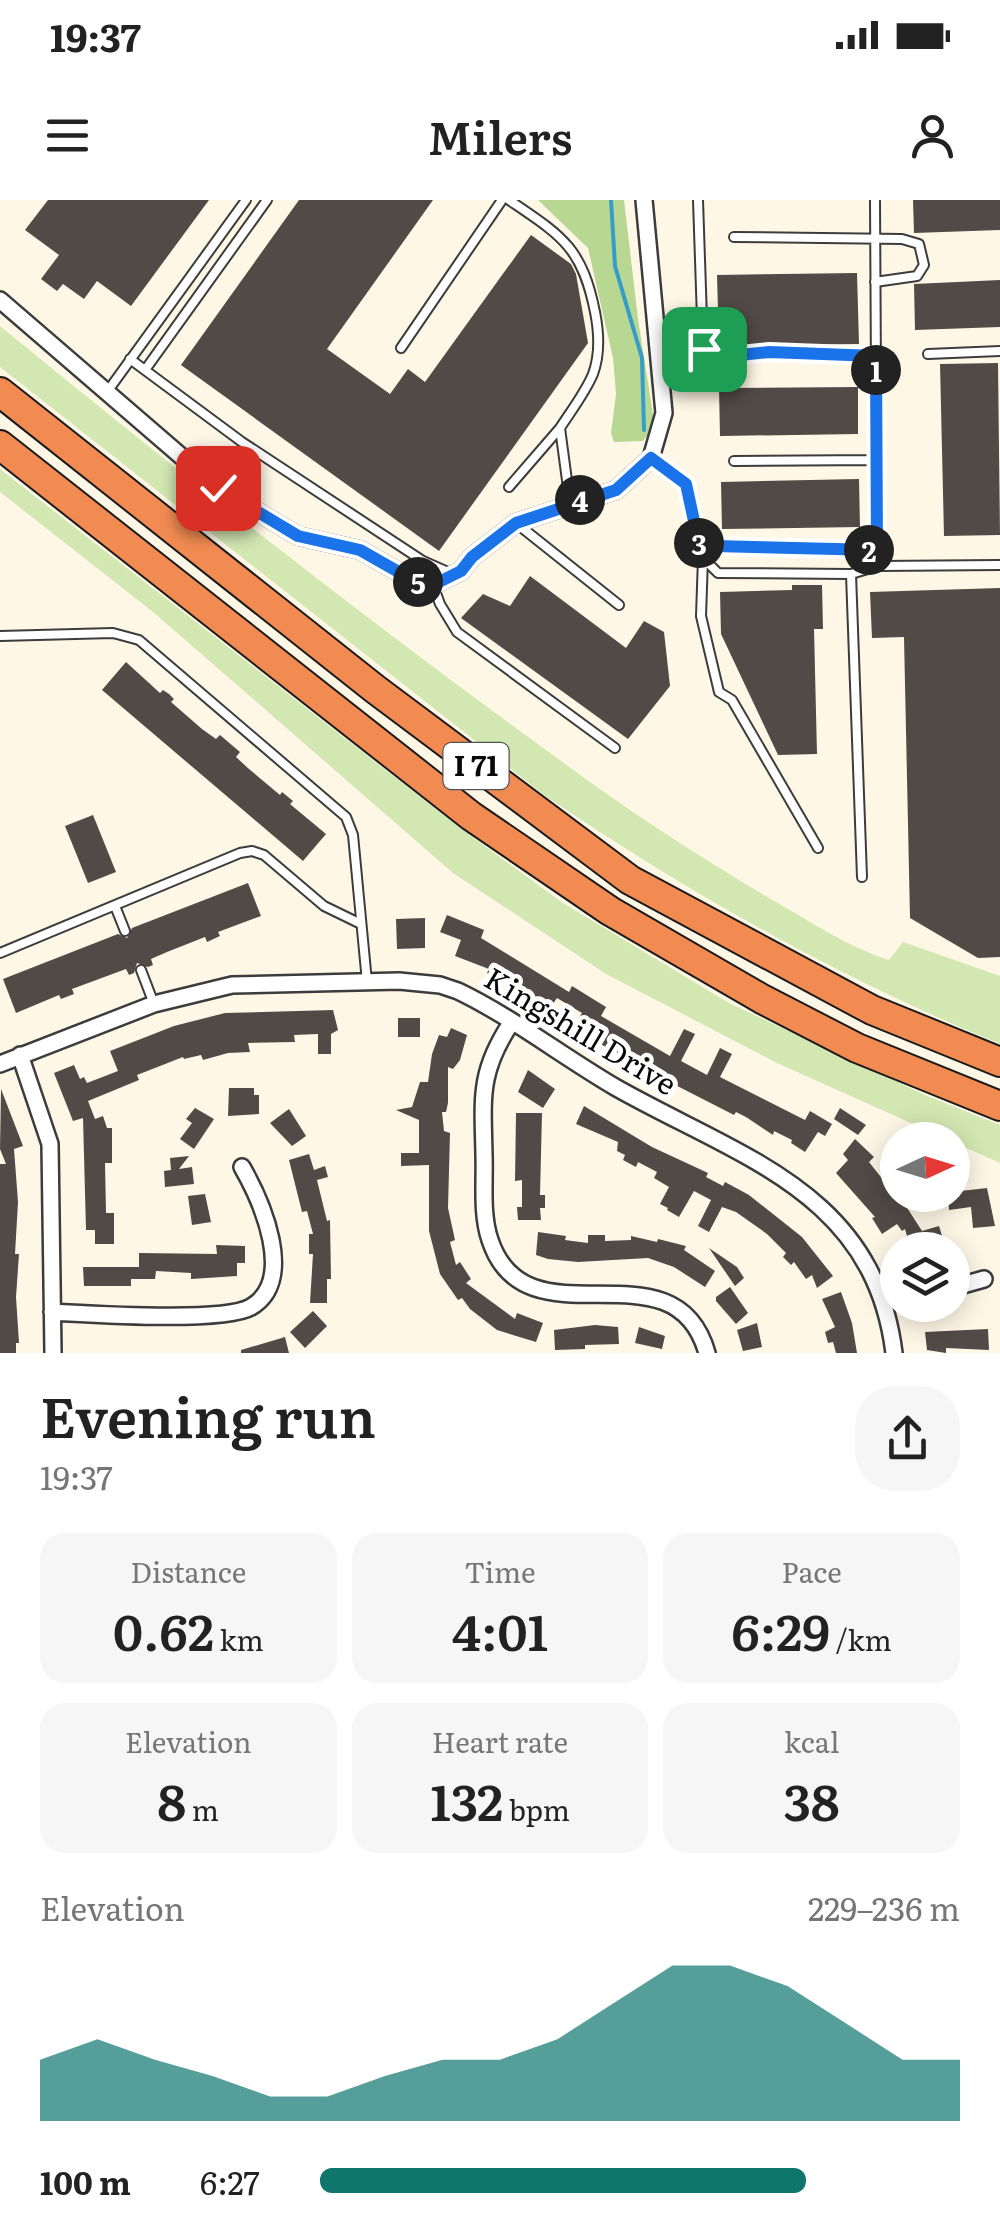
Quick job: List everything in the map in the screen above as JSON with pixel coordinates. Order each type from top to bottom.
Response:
[{"type":"highway","name":"I 71","points":[[0,392],[400,708],[630,880],[872,1010],[1000,1062]]},
{"type":"highway","name":"I 71","points":[[0,444],[470,816],[610,911],[858,1048],[1000,1106]]},
{"type":"street","points":[[0,300],[218,488],[298,536],[360,550],[418,583],[444,580],[516,523],[616,490],[651,458],[664,413],[644,200]]},
{"type":"street","name":"Kingshill Drive","points":[[0,1064],[154,1004],[232,985],[440,985],[471,997],[660,1112],[800,1188],[838,1222],[880,1286]]},
{"type":"street","points":[[511,1023],[492,1054],[485,1078],[486,1223],[494,1249],[511,1272],[536,1290],[560,1295],[643,1294],[666,1301],[689,1319],[707,1353]]},
{"type":"street","points":[[20,1056],[50,1144],[53,1353]]},
{"type":"street","points":[[52,1312],[176,1315],[236,1313],[253,1306],[266,1292],[272,1239],[259,1196],[242,1167]]},
{"type":"street","points":[[970,1282],[984,1278]]},
{"type":"street","name":"Kingshill Drive","points":[[892,1322],[894,1353]]},
{"type":"lane","points":[[107,392],[246,200]]},
{"type":"lane","points":[[145,370],[267,200]]},
{"type":"lane","points":[[402,348],[505,200],[548,227],[575,252],[588,276],[599,348],[593,374],[560,428],[508,487]]},
{"type":"lane","points":[[698,200],[704,349],[720,357],[769,352],[876,356]]},
{"type":"lane","points":[[875,200],[878,566]]},
{"type":"lane","points":[[734,238],[875,238],[919,244],[924,265],[917,276],[876,282]]},
{"type":"lane","points":[[928,354],[1000,351]]},
{"type":"lane","points":[[130,358],[242,442],[424,561],[444,580],[440,604],[457,632],[615,748]]},
{"type":"lane","points":[[560,428],[570,503]]},
{"type":"lane","points":[[651,458],[686,484],[702,558],[701,616],[718,692],[732,700],[818,848]]},
{"type":"lane","points":[[734,461],[877,460]]},
{"type":"lane","points":[[516,523],[619,604]]},
{"type":"lane","points":[[702,558],[714,546],[877,550]]},
{"type":"lane","points":[[702,558],[718,573],[851,574],[878,566],[1000,565]]},
{"type":"lane","points":[[851,574],[862,877]]},
{"type":"lane","points":[[0,636],[113,633],[139,640],[349,820],[367,982]]},
{"type":"lane","points":[[0,953],[252,851],[264,855],[324,906],[362,924]]},
{"type":"lane","points":[[115,906],[126,931]]},
{"type":"lane","points":[[141,970],[154,1004]]},
{"type":"green space","points":[[538,200],[624,200],[653,415],[650,432],[643,441],[614,442],[613,358],[588,248]]},
{"type":"green space","points":[[0,326],[347,602],[489,709],[666,834],[817,926],[874,955],[889,960],[903,942],[1000,976],[1000,1044],[881,991],[766,931],[653,866],[544,795],[0,367]]},
{"type":"green space","points":[[0,469],[460,828],[563,903],[729,1003],[925,1095],[1000,1125],[1000,1163],[970,1150],[970,1122],[909,1122],[777,1063],[606,974],[453,873],[153,612],[0,492]]},
{"type":"building","points":[[48,200],[209,200],[131,306],[97,281],[84,299],[63,284],[57,291],[41,279],[59,255],[25,230]]},
{"type":"building","points":[[299,200],[433,200],[327,349],[390,394],[408,369],[425,382],[531,235],[571,264],[576,274],[588,343],[439,551],[181,365]]},
{"type":"building","points":[[913,200],[1000,200],[1000,230],[914,233]]},
{"type":"building","points":[[857,273],[859,344],[719,346],[717,275]]},
{"type":"building","points":[[1000,280],[1000,327],[915,330],[914,284]]},
{"type":"building","points":[[998,363],[1000,535],[944,536],[940,364]]},
{"type":"building","points":[[858,387],[858,434],[720,436],[719,388]]},
{"type":"building","points":[[859,479],[860,527],[722,529],[721,482]]},
{"type":"building","points":[[530,576],[626,648],[644,621],[664,632],[670,686],[628,739],[461,618],[483,594],[510,606]]},
{"type":"building","points":[[792,585],[822,585],[823,629],[814,629],[817,754],[778,755],[721,634],[720,592],[792,590]]},
{"type":"building","points":[[1000,588],[1000,957],[978,958],[910,918],[904,637],[872,638],[870,592]]},
{"type":"building","points":[[126,662],[160,693],[163,690],[169,694],[174,699],[171,702],[202,729],[216,739],[220,735],[240,752],[236,757],[280,795],[282,792],[293,801],[290,804],[326,834],[303,861],[102,690]]},
{"type":"building","points":[[93,815],[116,872],[88,883],[65,826]]},
{"type":"building","points":[[248,883],[261,916],[218,932],[220,936],[207,942],[205,937],[151,959],[153,965],[148,967],[137,963],[134,973],[129,975],[126,969],[72,989],[74,994],[61,999],[59,995],[16,1013],[3,979],[118,934],[127,938],[132,928]]},
{"type":"building","points":[[447,915],[484,930],[481,938],[569,992],[572,986],[606,1007],[601,1016],[670,1056],[684,1029],[695,1034],[681,1061],[707,1075],[720,1048],[732,1054],[720,1077],[805,1120],[810,1111],[832,1124],[825,1136],[818,1132],[805,1152],[792,1140],[774,1131],[773,1135],[746,1117],[736,1112],[734,1115],[644,1069],[573,1028],[582,1013],[557,998],[550,1008],[540,1005],[487,973],[489,969],[455,956],[461,940],[440,932]]},
{"type":"building","points":[[425,918],[425,948],[397,949],[396,919]]},
{"type":"building","points":[[333,1010],[338,1030],[331,1034],[331,1054],[318,1054],[318,1034],[294,1035],[295,1042],[248,1043],[250,1052],[203,1060],[201,1055],[183,1057],[88,1101],[95,1119],[103,1116],[107,1128],[112,1128],[112,1163],[105,1163],[106,1213],[114,1213],[114,1244],[95,1244],[95,1230],[86,1230],[83,1118],[73,1121],[54,1073],[74,1065],[80,1079],[84,1077],[87,1083],[118,1071],[110,1051],[174,1026],[225,1013]]},
{"type":"building","points":[[398,1018],[420,1018],[420,1037],[398,1037]]},
{"type":"building","points":[[451,1028],[467,1035],[460,1060],[453,1069],[448,1067],[448,1103],[446,1112],[442,1112],[444,1131],[450,1133],[448,1208],[456,1265],[460,1262],[471,1279],[466,1283],[515,1319],[517,1313],[543,1323],[536,1342],[497,1330],[462,1298],[458,1300],[440,1274],[429,1231],[429,1165],[401,1166],[401,1153],[419,1153],[419,1120],[396,1110],[412,1107],[420,1082],[428,1082],[439,1035],[447,1037]]},
{"type":"building","points":[[528,1070],[555,1089],[543,1108],[518,1092]]},
{"type":"building","points":[[229,1088],[254,1088],[254,1095],[259,1095],[259,1114],[228,1116]]},
{"type":"building","points":[[1,1089],[23,1146],[14,1149],[18,1202],[15,1254],[19,1254],[16,1353],[0,1353],[0,1164],[6,1164],[0,1149]]},
{"type":"building","points":[[584,1106],[652,1147],[708,1173],[706,1177],[749,1195],[802,1237],[833,1276],[817,1288],[812,1275],[806,1279],[767,1234],[736,1212],[722,1207],[709,1232],[698,1226],[711,1200],[694,1191],[679,1217],[667,1210],[660,1204],[669,1187],[654,1178],[657,1172],[638,1162],[636,1167],[623,1160],[625,1155],[617,1151],[618,1142],[576,1124]]},
{"type":"building","points":[[195,1108],[214,1119],[194,1149],[180,1139],[192,1123],[186,1119]]},
{"type":"building","points":[[840,1108],[866,1125],[858,1135],[834,1119]]},
{"type":"building","points":[[289,1109],[306,1136],[292,1146],[270,1123]]},
{"type":"building","points":[[516,1113],[542,1113],[540,1195],[545,1195],[545,1208],[540,1208],[541,1220],[518,1220],[522,1180],[515,1181]]},
{"type":"building","points":[[855,1139],[874,1157],[869,1162],[880,1176],[880,1212],[910,1212],[922,1231],[939,1226],[941,1232],[906,1232],[897,1224],[881,1232],[872,1218],[875,1217],[836,1173],[848,1160],[843,1154]]},
{"type":"building","points":[[309,1154],[314,1170],[325,1166],[328,1177],[317,1180],[327,1221],[330,1220],[331,1279],[327,1279],[327,1303],[310,1303],[313,1254],[309,1254],[309,1234],[313,1234],[307,1211],[302,1212],[289,1160]]},
{"type":"building","points":[[189,1156],[179,1169],[192,1167],[194,1184],[165,1187],[164,1171],[171,1170],[170,1158]]},
{"type":"building","points":[[987,1188],[995,1226],[973,1228],[970,1190]]},
{"type":"building","points":[[205,1194],[211,1222],[192,1225],[188,1196]]},
{"type":"building","points":[[538,1232],[588,1243],[588,1235],[605,1235],[605,1241],[631,1240],[631,1236],[657,1242],[658,1239],[686,1246],[684,1250],[715,1271],[705,1287],[674,1267],[648,1258],[578,1262],[548,1259],[536,1255]]},
{"type":"building","points":[[216,1245],[245,1246],[245,1263],[237,1263],[237,1276],[191,1279],[191,1273],[156,1271],[155,1279],[131,1279],[131,1286],[84,1286],[83,1267],[139,1267],[139,1253],[217,1254]]},
{"type":"building","points":[[709,1248],[737,1267],[744,1278],[735,1286]]},
{"type":"building","points":[[730,1287],[748,1313],[736,1324],[716,1301]]},
{"type":"building","points":[[841,1292],[857,1353],[836,1353],[825,1332],[835,1327],[822,1299]]},
{"type":"building","points":[[313,1311],[327,1326],[305,1348],[290,1332]]},
{"type":"building","points":[[757,1323],[762,1347],[743,1351],[737,1330]]},
{"type":"building","points":[[595,1325],[618,1327],[619,1344],[555,1350],[554,1330]]},
{"type":"building","points":[[639,1327],[665,1336],[662,1349],[635,1343]]},
{"type":"building","points":[[988,1329],[989,1350],[927,1350],[925,1332]]},
{"type":"building","points":[[285,1337],[289,1353],[241,1353],[241,1350]]},
{"type":"waterway","points":[[611,200],[615,266],[642,358],[644,430]]},
{"type":"route","points":[[218,488],[298,536],[360,550],[418,583],[433,585],[461,571],[472,557],[516,523],[616,490],[651,458],[686,484],[702,558],[714,546],[877,550],[876,356],[769,352],[720,357],[704,349]]}]
